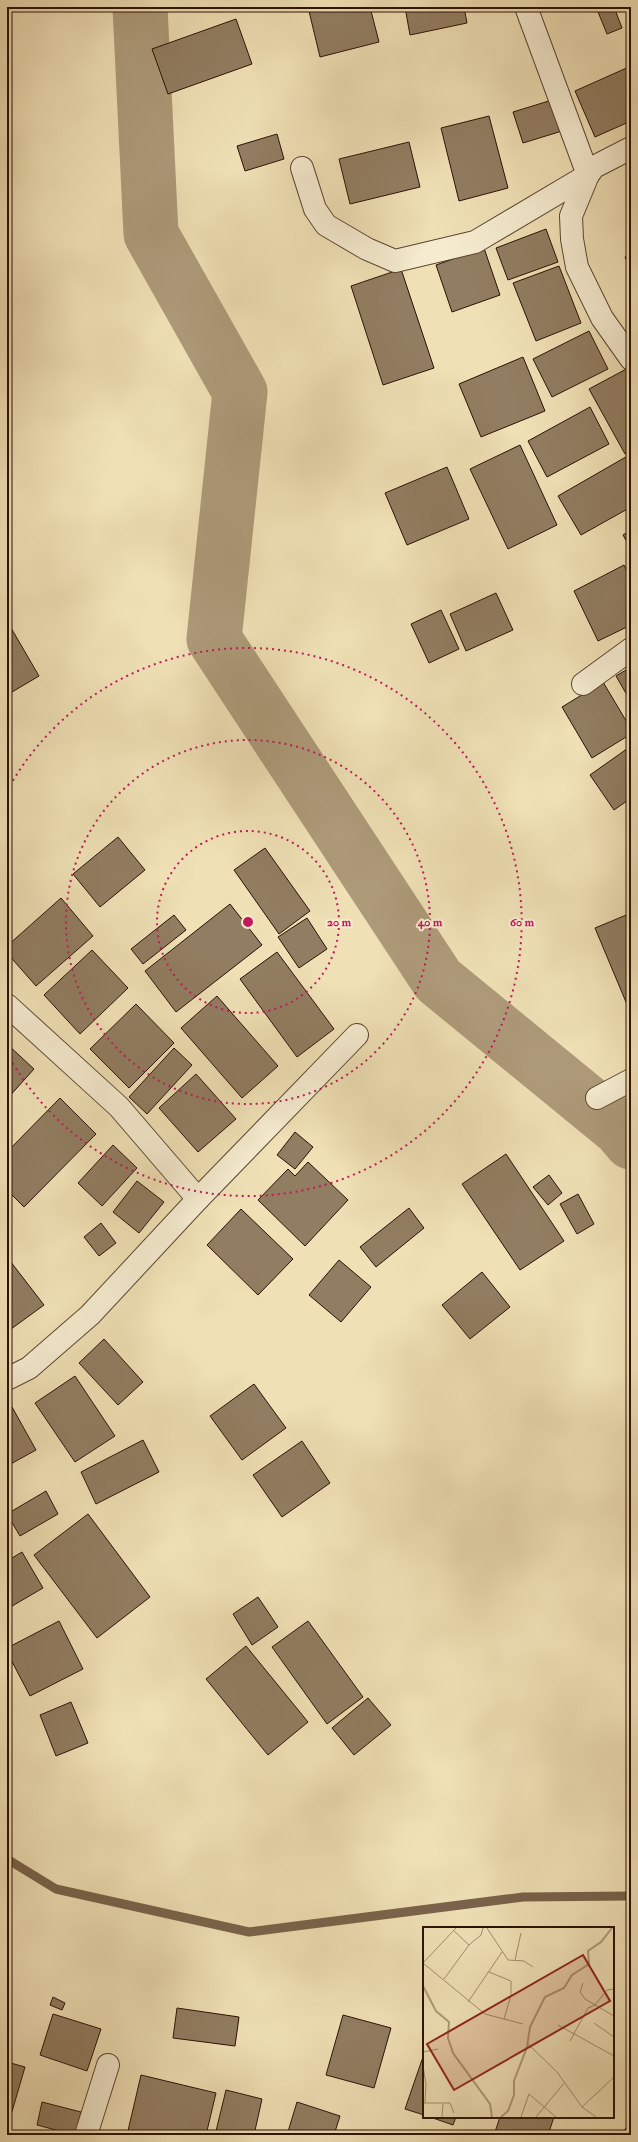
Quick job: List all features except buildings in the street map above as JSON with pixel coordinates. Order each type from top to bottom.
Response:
[{"type":"street","points":[[526,7],[588,176]]},
{"type":"street","points":[[631,148],[594,167],[588,176],[571,216],[572,239],[577,267],[602,318],[631,359]]},
{"type":"street","points":[[302,168],[314,209],[326,225],[367,249],[395,261],[475,242],[588,176]]},
{"type":"street","points":[[583,684],[631,649]]},
{"type":"street","points":[[7,1005],[119,1107],[198,1199]]},
{"type":"street","points":[[7,1379],[29,1368],[90,1315],[198,1199],[357,1035]]},
{"type":"street","points":[[598,1098],[631,1080]]},
{"type":"street","points":[[86,2135],[108,2065]]},
{"type":"waterway","points":[[140,7],[151,234],[240,392],[214,639],[438,980],[620,1129],[631,1142]]},
{"type":"waterway","points":[[7,1859],[56,1889],[249,1932],[523,1897],[631,1896]]}]
